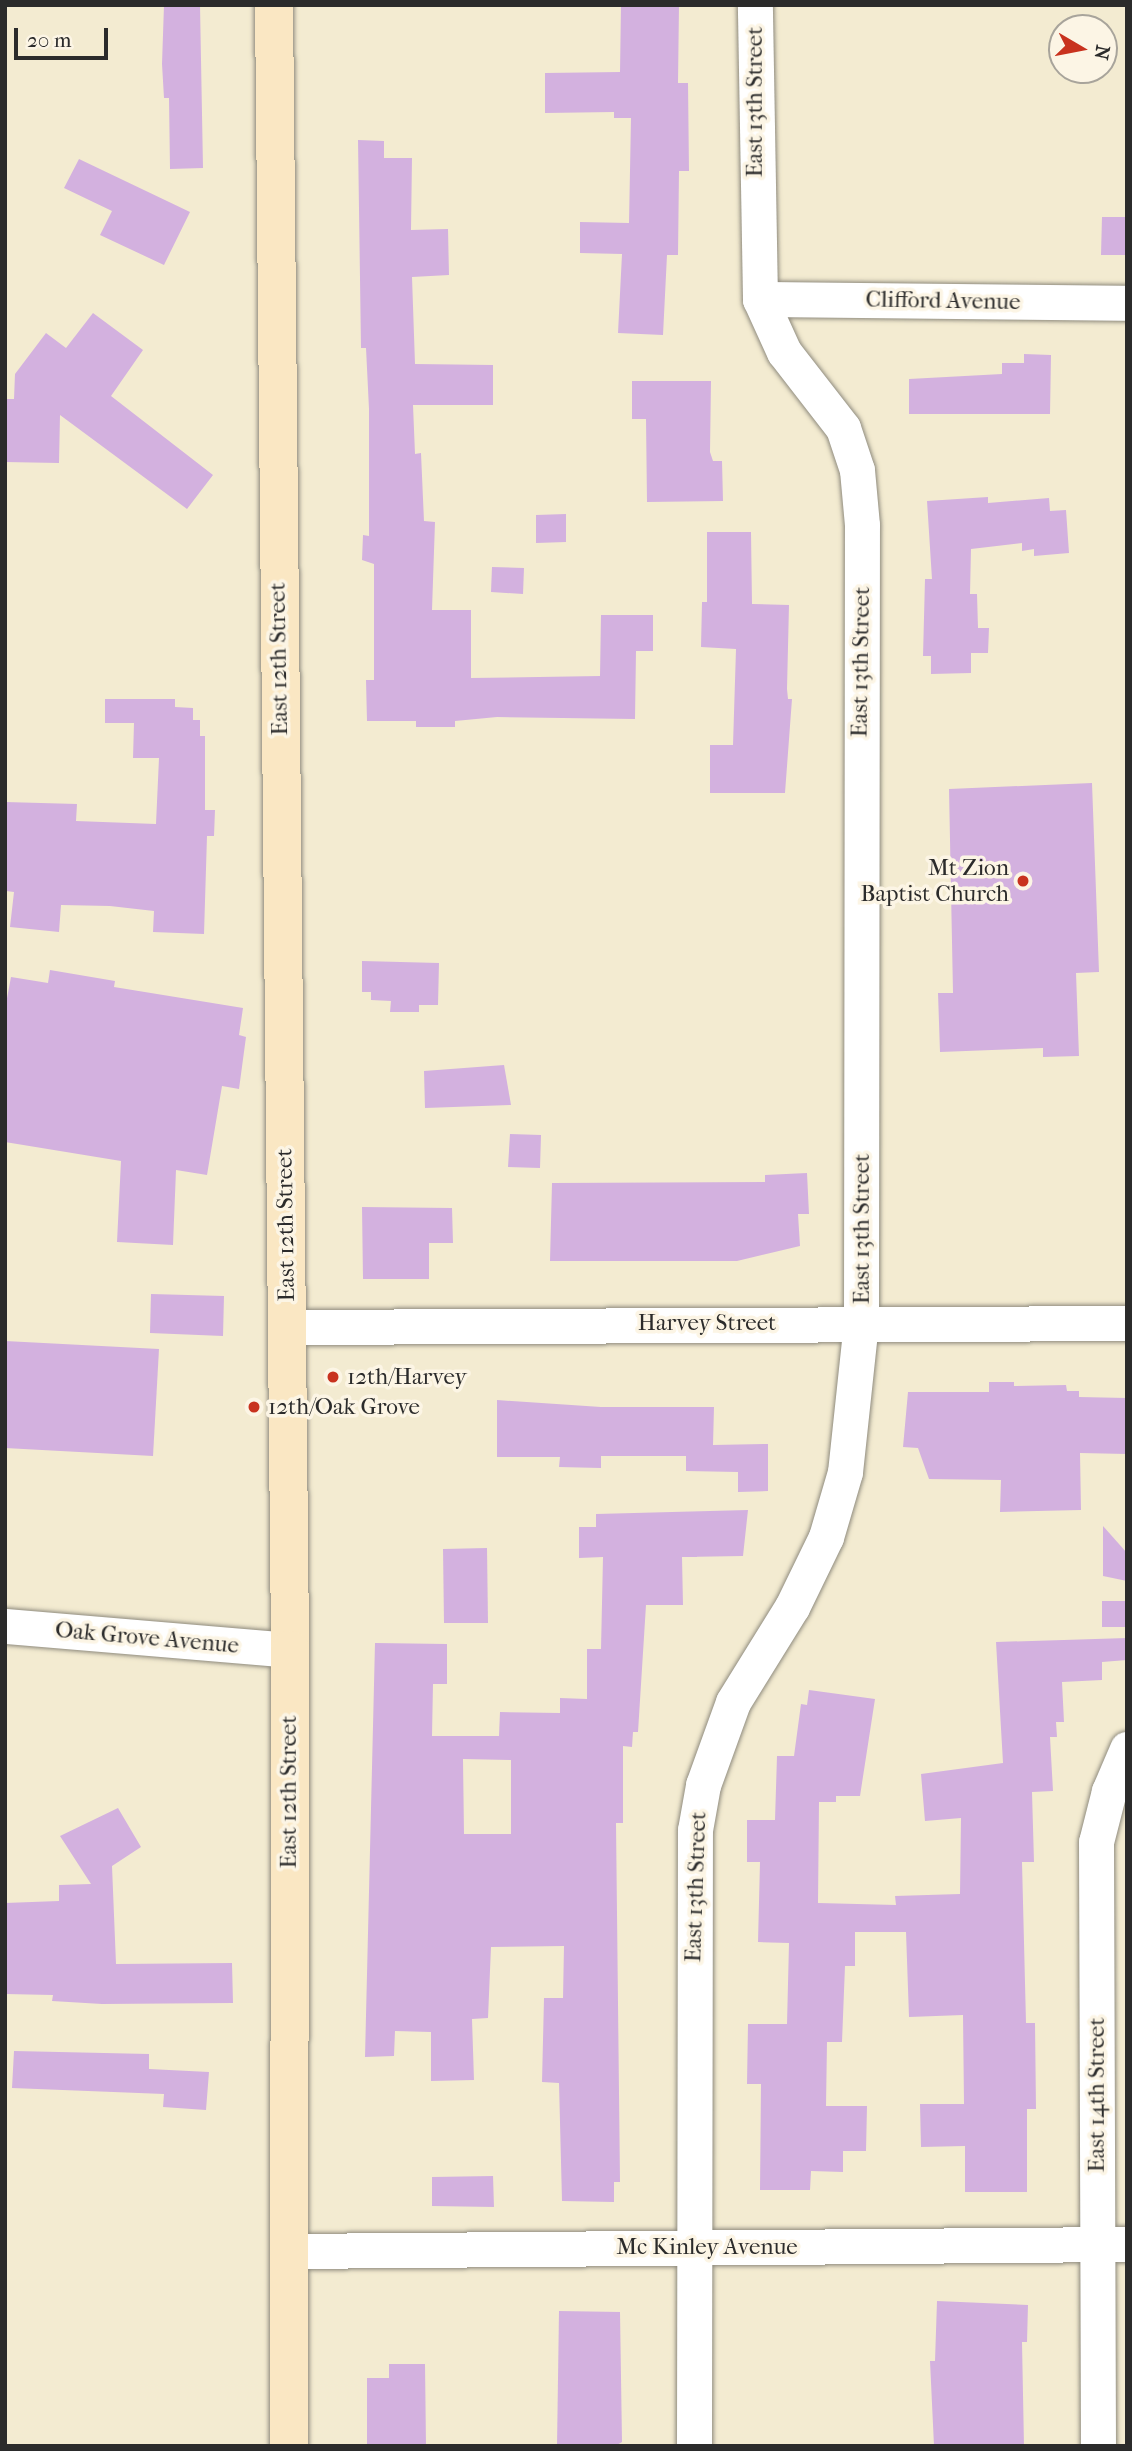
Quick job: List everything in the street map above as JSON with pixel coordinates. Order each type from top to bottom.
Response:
[{"type":"street","name":"East 12th Street","points":[[274,5],[290,1650],[289,2446]]},
{"type":"street","name":"East 13th Street","points":[[694,2446],[692,1880],[701,1796],[733,1702],[792,1607],[825,1537],[845,1472],[861,1322],[862,525],[857,470],[843,428],[784,352],[760,299],[755,5]]},
{"type":"street","name":"Clifford Avenue","points":[[760,299],[1127,303]]},
{"type":"street","name":"Harvey Street","points":[[288,1327],[861,1322],[1127,1323]]},
{"type":"street","name":"Oak Grove Avenue","points":[[5,1626],[290,1650]]},
{"type":"street","name":"East 14th Street","points":[[1098,2446],[1112,2244],[1096,1842],[1109,1791],[1127,1749]]},
{"type":"street","name":"Mc Kinley Avenue","points":[[288,2251],[1112,2244]]},
{"type":"building","points":[[164,5],[200,5],[203,168],[170,169],[169,98],[164,98],[162,64]]},
{"type":"building","points":[[621,5],[679,5],[678,83],[688,83],[689,171],[679,171],[678,255],[667,255],[663,335],[618,333],[622,254],[580,253],[580,222],[629,223],[631,118],[614,118],[614,112],[545,113],[545,73],[620,72]]},
{"type":"building","points":[[358,140],[384,141],[384,158],[412,158],[411,230],[448,229],[449,275],[412,277],[415,364],[493,365],[493,405],[413,405],[415,454],[421,453],[424,521],[435,522],[432,610],[471,610],[471,678],[600,676],[601,615],[653,615],[653,651],[636,651],[635,719],[497,717],[455,721],[455,727],[416,727],[416,721],[367,721],[366,680],[374,680],[374,564],[362,560],[363,535],[369,536],[369,409],[366,348],[361,348]]},
{"type":"building","points":[[79,159],[190,212],[164,265],[100,235],[112,211],[64,188]]},
{"type":"building","points":[[1102,217],[1127,217],[1127,255],[1101,255]]},
{"type":"building","points":[[93,313],[143,350],[111,396],[213,475],[187,509],[60,415],[59,463],[5,462],[5,399],[14,399],[15,374],[46,333],[66,348]]},
{"type":"building","points":[[1024,354],[1051,355],[1050,414],[909,414],[909,379],[1002,374],[1002,363],[1024,363]]},
{"type":"building","points":[[632,381],[711,381],[710,452],[713,461],[722,461],[723,501],[647,502],[646,419],[632,419]]},
{"type":"building","points":[[988,497],[988,503],[1049,498],[1050,511],[1066,510],[1069,553],[1034,556],[1034,549],[1022,551],[1022,543],[971,549],[970,594],[977,594],[978,628],[989,628],[988,653],[971,653],[971,673],[931,674],[931,656],[923,656],[925,579],[932,579],[927,501]]},
{"type":"building","points":[[566,514],[566,542],[536,543],[536,515]]},
{"type":"building","points":[[707,532],[751,532],[752,604],[789,605],[787,689],[788,699],[792,699],[785,793],[710,793],[710,745],[733,745],[736,649],[701,647],[702,602],[707,602]]},
{"type":"building","points":[[492,567],[524,568],[523,594],[491,592]]},
{"type":"building","points":[[105,699],[175,699],[175,707],[193,708],[193,720],[200,720],[200,736],[205,736],[205,810],[215,810],[214,836],[207,836],[204,934],[153,932],[154,911],[110,906],[61,905],[59,932],[10,927],[14,892],[6,891],[5,802],[77,804],[76,821],[156,824],[159,758],[133,758],[134,723],[105,723]]},
{"type":"building","name":"Mt Zion Baptist Church","points":[[1092,783],[1099,972],[1076,973],[1079,1056],[1043,1057],[1043,1048],[940,1052],[938,993],[953,993],[949,789]]},
{"type":"building","points":[[362,961],[439,963],[438,1005],[419,1005],[419,1012],[390,1012],[391,1001],[371,1000],[371,992],[362,992]]},
{"type":"building","points":[[50,970],[115,981],[114,987],[243,1008],[239,1035],[246,1037],[239,1089],[222,1086],[207,1175],[176,1170],[173,1245],[117,1242],[121,1161],[5,1142],[5,1009],[11,977],[48,983]]},
{"type":"building","points":[[504,1065],[511,1105],[425,1108],[424,1071]]},
{"type":"building","points":[[510,1134],[541,1135],[540,1168],[508,1167]]},
{"type":"building","points":[[807,1173],[809,1214],[798,1214],[800,1246],[737,1261],[550,1261],[552,1183],[765,1182],[765,1175]]},
{"type":"building","points":[[362,1207],[452,1208],[453,1243],[429,1243],[429,1279],[363,1279]]},
{"type":"building","points":[[151,1294],[224,1296],[223,1336],[150,1333]]},
{"type":"building","points":[[5,1341],[159,1349],[153,1456],[5,1448]]},
{"type":"building","points":[[989,1382],[1014,1382],[1014,1386],[1066,1385],[1067,1391],[1079,1391],[1079,1397],[1127,1398],[1127,1454],[1080,1453],[1081,1510],[1000,1512],[1001,1480],[929,1479],[918,1448],[903,1447],[908,1392],[989,1392]]},
{"type":"building","points":[[497,1400],[601,1407],[714,1407],[713,1445],[768,1444],[768,1491],[738,1492],[738,1472],[686,1471],[686,1456],[601,1456],[601,1468],[559,1467],[560,1457],[497,1457]]},
{"type":"building","points":[[748,1510],[743,1556],[682,1557],[683,1605],[646,1605],[638,1732],[633,1732],[632,1747],[623,1746],[623,1823],[616,1823],[620,2182],[614,2182],[614,2202],[562,2201],[559,2083],[542,2082],[544,1998],[563,1998],[564,1946],[491,1947],[488,2018],[472,2019],[474,2080],[431,2081],[431,2032],[395,2031],[394,2056],[365,2057],[375,1643],[447,1644],[447,1684],[433,1684],[432,1736],[499,1736],[500,1712],[560,1713],[560,1698],[587,1699],[587,1649],[601,1649],[603,1557],[579,1558],[579,1527],[596,1527],[596,1514]],"holes":[[[463,1759],[511,1760],[511,1834],[464,1834]]]},
{"type":"building","points":[[1103,1526],[1127,1553],[1127,1581],[1103,1576]]},
{"type":"building","points":[[487,1548],[488,1623],[444,1623],[443,1549]]},
{"type":"building","points":[[1102,1601],[1127,1601],[1127,1627],[1102,1627]]},
{"type":"building","points":[[1127,1638],[1127,1660],[1102,1662],[1102,1680],[1062,1682],[1064,1722],[1056,1722],[1057,1737],[1050,1737],[1053,1791],[1032,1792],[1034,1862],[1022,1862],[1026,2023],[1035,2023],[1036,2109],[1027,2109],[1027,2192],[965,2192],[965,2146],[921,2147],[920,2104],[964,2104],[963,2015],[909,2017],[906,1932],[855,1932],[855,1966],[845,1966],[842,2042],[827,2042],[826,2106],[867,2106],[866,2151],[843,2151],[843,2172],[811,2171],[810,2190],[760,2190],[761,2084],[747,2084],[748,2024],[787,2024],[789,1943],[758,1942],[760,1862],[747,1862],[747,1820],[775,1820],[777,1756],[794,1756],[801,1704],[807,1705],[809,1690],[875,1699],[860,1796],[836,1796],[836,1802],[819,1802],[818,1903],[896,1905],[895,1896],[960,1894],[961,1818],[925,1821],[921,1774],[1003,1763],[996,1642]]},
{"type":"building","points":[[118,1808],[141,1847],[112,1866],[116,1964],[232,1963],[233,2003],[102,2004],[52,2001],[53,1995],[5,1994],[5,1903],[59,1901],[59,1885],[91,1884],[60,1836]]},
{"type":"building","points":[[14,2051],[149,2054],[149,2069],[209,2072],[206,2110],[163,2107],[164,2094],[12,2088]]},
{"type":"building","points":[[493,2176],[494,2207],[432,2206],[432,2177]]},
{"type":"building","points":[[937,2301],[1028,2305],[1027,2342],[1022,2342],[1024,2446],[934,2446],[930,2361],[935,2361]]},
{"type":"building","points":[[559,2311],[620,2312],[622,2442],[615,2446],[557,2446]]},
{"type":"building","points":[[389,2364],[425,2364],[426,2446],[367,2446],[367,2378],[389,2378]]},
{"type":"place","name":"Mt Zion Baptist Church","points":[[1023,881]]},
{"type":"place","name":"12th/Harvey","points":[[333,1377]]},
{"type":"place","name":"12th/Oak Grove","points":[[254,1407]]}]
